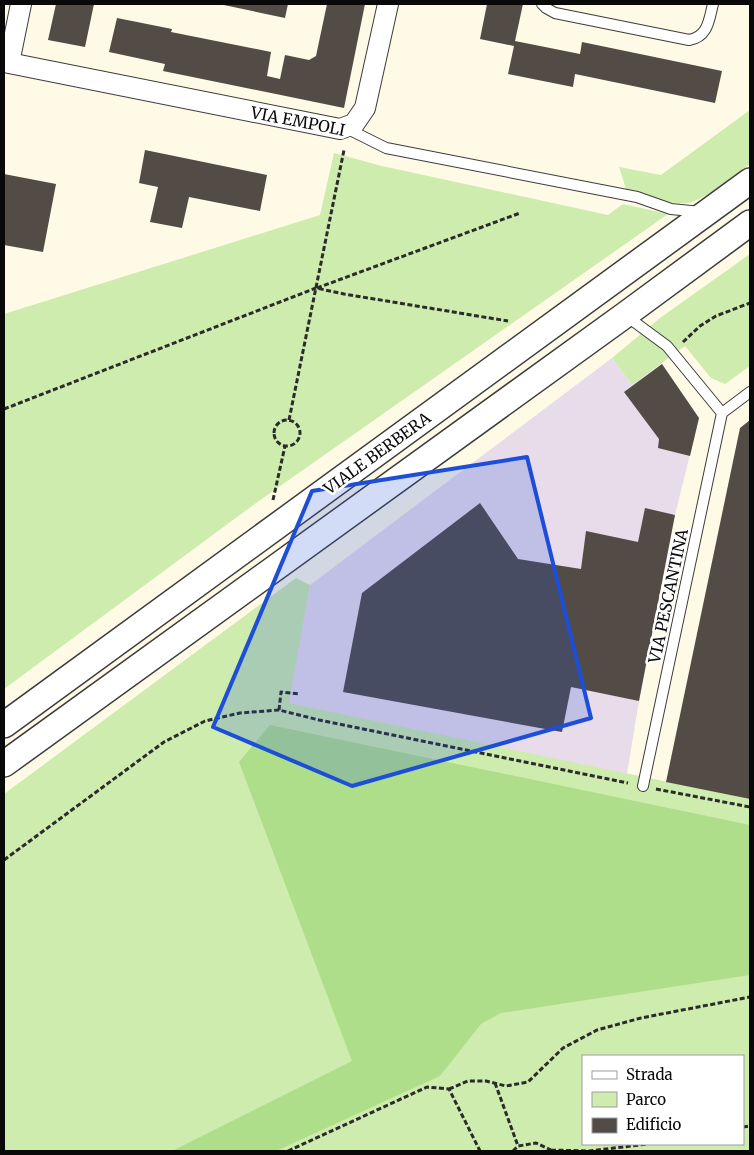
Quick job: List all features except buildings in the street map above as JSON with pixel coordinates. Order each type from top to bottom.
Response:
[{"type":"street","points":[[6,63],[21,4]]},
{"type":"street","points":[[346,128],[358,120],[368,100],[388,4]]},
{"type":"street","name":"VIA EMPOLI","points":[[6,63],[335,129],[346,128]]},
{"type":"street","name":"VIALE BERBERA","points":[[4,725],[750,181]]},
{"type":"street","name":"VIALE BERBERA","points":[[4,764],[750,223]]},
{"type":"lane","points":[[542,4],[555,13],[689,40],[696,39],[703,34],[708,26],[712,4]]},
{"type":"lane","name":"VIA EMPOLI","points":[[346,128],[386,148],[638,197],[671,209],[706,213]]},
{"type":"lane","points":[[625,315],[667,346],[722,413],[750,392]]},
{"type":"lane","name":"VIA PESCANTINA","points":[[643,786],[722,413]]},
{"type":"path","points":[[289,420],[344,150]]},
{"type":"path","points":[[4,409],[316,288],[520,212]]},
{"type":"path","points":[[316,288],[508,321]]},
{"type":"path","points":[[672,353],[700,326],[716,316],[750,303]]},
{"type":"path","points":[[289,420],[297,425],[300,433],[294,444],[285,446],[277,442],[274,431],[278,423],[289,420]]},
{"type":"path","points":[[272,500],[285,446]]},
{"type":"path","points":[[279,710],[281,692],[299,694]]},
{"type":"path","points":[[4,860],[164,742],[205,721],[240,713],[279,710],[319,720],[750,808]]},
{"type":"path","points":[[288,1151],[427,1087],[449,1088],[468,1081],[486,1081],[506,1086],[528,1082],[563,1048],[597,1030],[641,1018],[750,997]]},
{"type":"path","points":[[495,1083],[518,1146]]},
{"type":"path","points":[[449,1088],[480,1151]]},
{"type":"path","points":[[513,1151],[518,1146],[536,1143],[551,1151],[589,1151],[640,1145]]},
{"type":"highlighted area","points":[[527,457],[591,718],[352,786],[213,727],[312,491]]},
{"type":"shaded area","points":[[612,358],[632,385],[662,364],[699,418],[675,515],[639,701],[627,774],[288,703],[310,585]]},
{"type":"green space","points":[[750,110],[750,164],[711,192],[695,201],[680,203],[627,192],[619,167],[661,175]]},
{"type":"green space","points":[[334,153],[382,166],[608,215],[623,204],[668,214],[256,503],[4,689],[4,314],[320,215]]},
{"type":"green space","points":[[750,254],[750,366],[725,384],[711,378],[685,346],[632,385],[612,358],[660,318]]},
{"type":"green space","points":[[296,578],[310,585],[289,703],[750,799],[750,1151],[4,1151],[4,794]]},
{"type":"green space","points":[[270,725],[750,825],[750,975],[501,1013],[481,1024],[440,1076],[276,1151],[172,1151],[352,1061],[239,762]]}]
